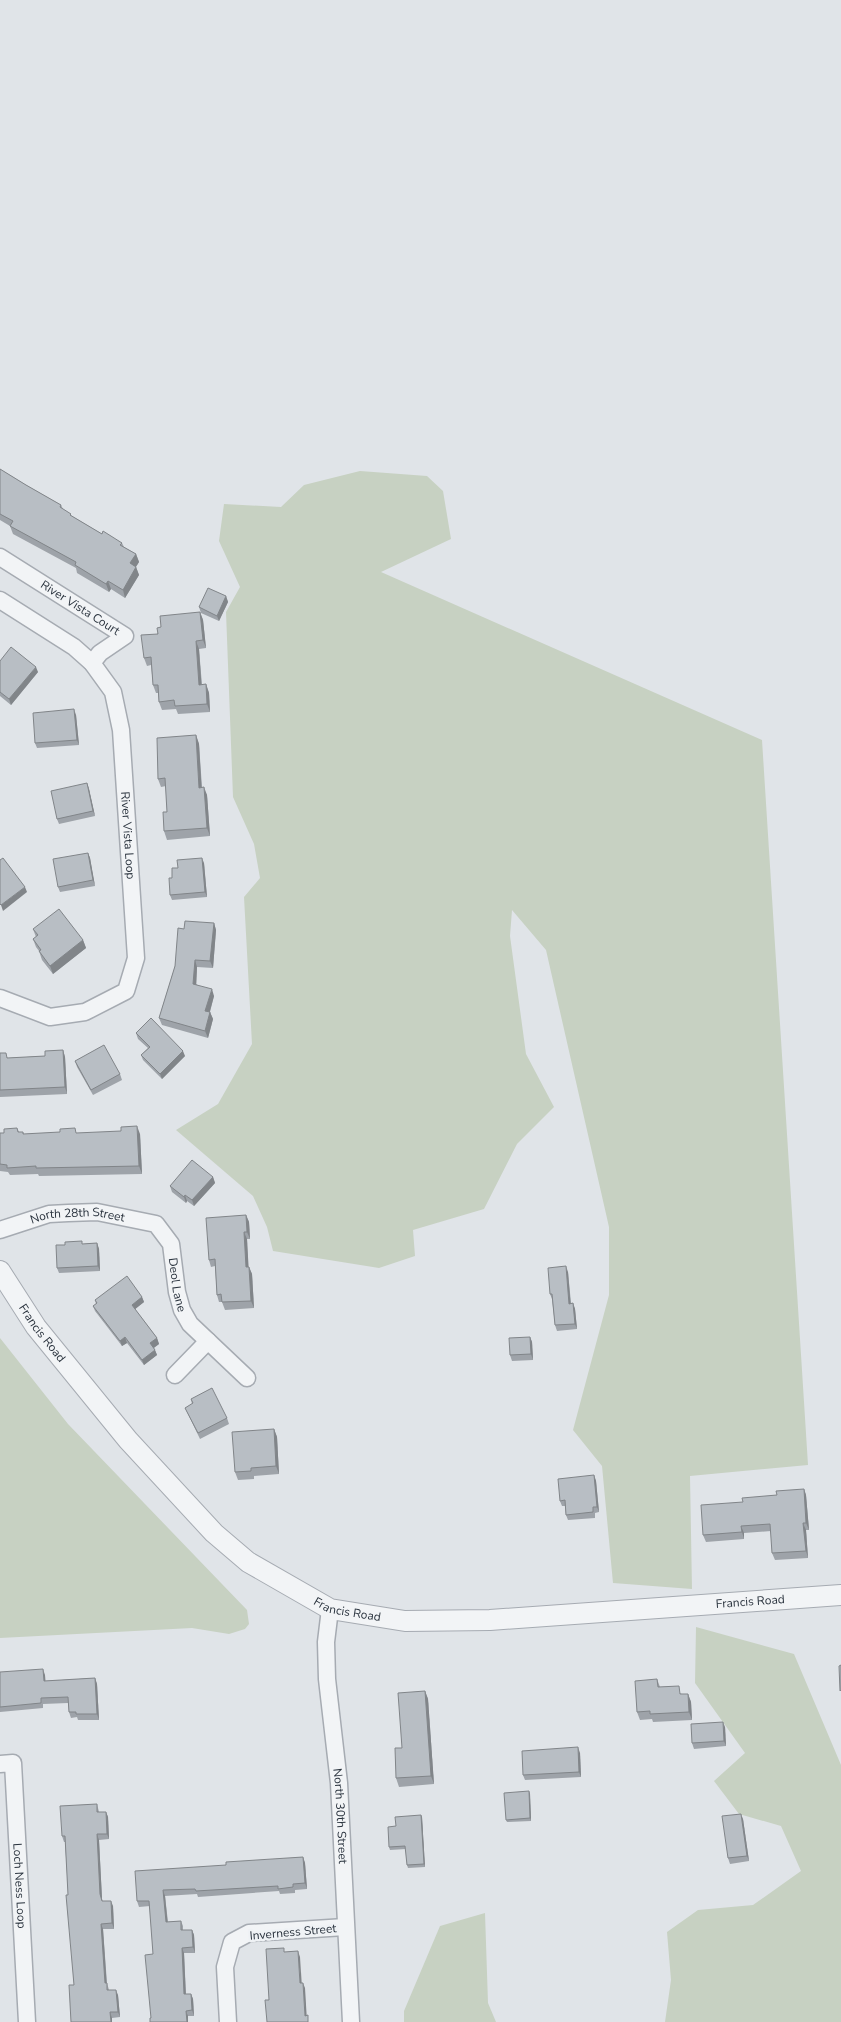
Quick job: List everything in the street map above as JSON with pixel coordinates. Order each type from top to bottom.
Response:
[{"type":"street","name":"River Vista Court","points":[[0,557],[125,636],[100,653],[92,662]]},
{"type":"street","name":"River Vista Loop","points":[[0,600],[74,647],[92,662],[113,692],[121,730],[136,958],[126,991],[85,1012],[50,1017],[0,998]]},
{"type":"street","name":"North 28th Street","points":[[0,1230],[49,1214],[68,1213],[97,1212],[156,1224]]},
{"type":"street","name":"Deol Lane","points":[[156,1224],[171,1244],[177,1292],[182,1310],[190,1324],[247,1378]]},
{"type":"street","name":"Francis Road","points":[[0,1271],[36,1327],[128,1440],[214,1533],[248,1562],[330,1609],[405,1621],[490,1620],[841,1595]]},
{"type":"street","points":[[175,1375],[208,1341]]},
{"type":"street","name":"North 30th Street","points":[[330,1609],[326,1642],[327,1679],[339,1783],[351,2022]]},
{"type":"street","name":"Loch Ness Loop","points":[[0,1764],[13,1763],[27,2022]]},
{"type":"street","name":"Inverness Street","points":[[228,2022],[225,1967],[232,1942],[249,1933],[346,1927]]},
{"type":"green space","points":[[360,471],[427,476],[443,491],[451,539],[381,572],[762,740],[808,1465],[690,1476],[692,1589],[613,1583],[602,1466],[573,1430],[609,1295],[609,1227],[546,950],[512,910],[510,936],[526,1054],[554,1107],[517,1144],[484,1209],[413,1230],[415,1256],[379,1268],[273,1251],[267,1227],[253,1196],[176,1130],[218,1104],[252,1044],[244,897],[260,878],[254,844],[233,797],[226,612],[240,587],[219,541],[224,504],[281,507],[304,485]]},
{"type":"green space","points":[[0,1338],[68,1424],[247,1610],[249,1624],[245,1629],[229,1634],[192,1628],[0,1638]]},
{"type":"green space","points":[[696,1627],[794,1654],[841,1765],[841,2022],[665,2022],[671,1980],[667,1932],[698,1910],[753,1905],[801,1871],[781,1826],[739,1814],[714,1781],[745,1753],[695,1683]]},
{"type":"green space","points":[[485,1913],[488,2003],[496,2022],[404,2022],[404,2011],[440,1926]]},
{"type":"building","points":[[0,469],[61,505],[60,507],[70,515],[102,534],[103,531],[122,543],[120,545],[136,554],[130,563],[136,567],[123,590],[108,581],[106,584],[75,565],[76,562],[10,526],[13,521],[0,514]]},
{"type":"building","points":[[208,588],[226,596],[217,616],[199,607]]},
{"type":"building","points":[[200,612],[203,640],[196,641],[199,685],[206,684],[207,704],[175,706],[174,700],[159,702],[158,685],[153,685],[151,657],[144,658],[141,635],[158,634],[157,628],[161,627],[160,616]]},
{"type":"building","points":[[11,647],[36,667],[9,699],[0,692],[0,661]]},
{"type":"building","points":[[74,709],[77,740],[35,743],[33,713]]},
{"type":"building","points":[[196,735],[199,788],[204,787],[207,828],[164,831],[163,812],[167,812],[165,778],[158,779],[157,738]]},
{"type":"building","points":[[87,783],[93,811],[57,819],[51,791]]},
{"type":"building","points":[[88,853],[93,880],[58,887],[53,859]]},
{"type":"building","points":[[3,858],[25,887],[1,905],[0,860]]},
{"type":"building","points":[[202,858],[205,892],[170,895],[169,878],[172,878],[172,868],[178,868],[177,860]]},
{"type":"building","points":[[59,909],[83,940],[50,966],[33,939],[38,935],[33,929]]},
{"type":"building","points":[[185,921],[214,923],[210,961],[195,960],[193,984],[212,989],[205,1011],[210,1012],[205,1031],[159,1018],[175,966],[178,928],[184,929]]},
{"type":"building","points":[[151,1018],[183,1051],[160,1074],[141,1055],[150,1047],[136,1033]]},
{"type":"building","points":[[104,1045],[120,1074],[91,1090],[75,1061]]},
{"type":"building","points":[[63,1050],[65,1087],[0,1090],[0,1053],[6,1053],[7,1058],[45,1056],[45,1051]]},
{"type":"building","points":[[137,1126],[139,1166],[36,1168],[36,1166],[7,1168],[7,1165],[0,1164],[0,1133],[4,1133],[4,1129],[17,1128],[18,1132],[23,1132],[23,1134],[60,1132],[60,1129],[75,1128],[76,1133],[121,1131],[121,1127]]},
{"type":"building","points":[[192,1160],[213,1177],[192,1200],[185,1195],[184,1197],[170,1186]]},
{"type":"building","points":[[246,1215],[247,1232],[244,1232],[246,1267],[249,1267],[251,1301],[222,1302],[221,1294],[217,1295],[215,1259],[209,1260],[206,1218]]},
{"type":"building","points":[[82,1241],[82,1244],[97,1243],[98,1266],[57,1268],[56,1245],[65,1245],[65,1242]]},
{"type":"building","points":[[566,1266],[569,1304],[573,1303],[575,1324],[555,1325],[548,1268]]},
{"type":"building","points":[[127,1276],[142,1297],[132,1305],[157,1338],[150,1343],[155,1350],[142,1360],[125,1337],[120,1341],[93,1306],[97,1303],[95,1300]]},
{"type":"building","points":[[530,1337],[531,1354],[510,1355],[509,1338]]},
{"type":"building","points":[[212,1388],[227,1418],[198,1433],[185,1408],[193,1403],[191,1399]]},
{"type":"building","points":[[274,1429],[276,1466],[251,1468],[251,1471],[235,1472],[232,1432]]},
{"type":"building","points":[[594,1475],[597,1507],[593,1507],[593,1512],[566,1515],[565,1500],[560,1501],[558,1479]]},
{"type":"building","points":[[804,1489],[806,1523],[803,1523],[806,1551],[772,1553],[770,1524],[741,1526],[742,1532],[703,1535],[701,1505],[743,1502],[742,1498],[777,1495],[776,1491]]},
{"type":"building","points":[[841,1665],[841,1690],[840,1691],[839,1666]]},
{"type":"building","points":[[43,1669],[44,1681],[95,1678],[97,1714],[69,1712],[68,1697],[41,1698],[41,1703],[0,1707],[0,1672]]},
{"type":"building","points":[[657,1679],[658,1687],[679,1686],[680,1694],[688,1694],[689,1712],[650,1714],[650,1711],[637,1712],[635,1681]]},
{"type":"building","points":[[425,1691],[431,1776],[396,1778],[395,1748],[402,1748],[398,1693]]},
{"type":"building","points":[[723,1722],[724,1741],[692,1743],[691,1724]]},
{"type":"building","points":[[578,1747],[579,1772],[523,1775],[522,1751]]},
{"type":"building","points":[[529,1791],[530,1818],[506,1820],[504,1793]]},
{"type":"building","points":[[97,1804],[97,1812],[106,1812],[107,1834],[97,1834],[100,1894],[102,1901],[111,1901],[112,1923],[101,1924],[105,1983],[107,1983],[107,1990],[116,1990],[118,2012],[110,2012],[111,2022],[71,2022],[69,1985],[74,1985],[66,1895],[68,1895],[65,1836],[62,1836],[60,1806]]},
{"type":"building","points":[[741,1814],[747,1856],[728,1858],[722,1816]]},
{"type":"building","points":[[421,1815],[424,1864],[407,1865],[405,1846],[389,1847],[388,1827],[396,1826],[395,1817]]},
{"type":"building","points":[[303,1857],[305,1883],[293,1884],[293,1887],[278,1889],[278,1886],[196,1891],[195,1889],[163,1890],[166,1922],[181,1921],[181,1930],[192,1930],[193,1947],[182,1948],[184,1994],[191,1994],[192,2010],[186,2011],[187,2022],[150,2022],[145,1955],[153,1954],[149,1901],[137,1901],[135,1871],[226,1865],[226,1862]]},
{"type":"building","points":[[284,1948],[284,1952],[298,1951],[300,1983],[303,1983],[305,2016],[308,2015],[308,2022],[267,2022],[265,2000],[269,2000],[266,1949]]}]
